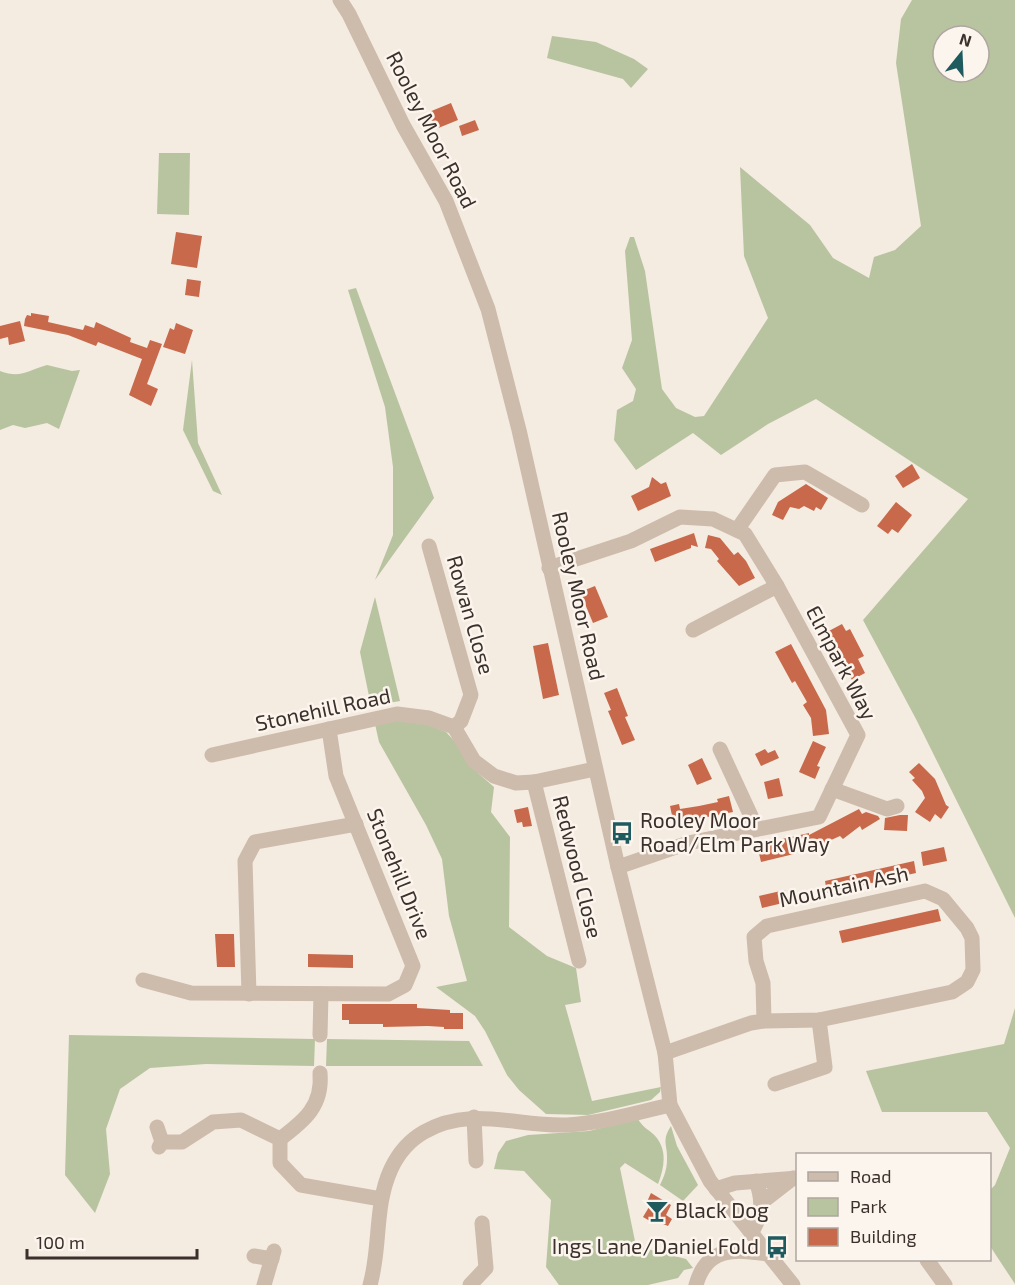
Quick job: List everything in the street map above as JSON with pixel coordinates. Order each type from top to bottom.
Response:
[{"type":"street","name":"Rooley Moor Road","points":[[340,0],[403,125],[446,201],[488,309],[519,430],[618,867],[665,1053],[670,1105],[716,1190],[793,1285]]},
{"type":"street","points":[[737,530],[775,475],[805,472],[862,505]]},
{"type":"street","name":"Elmpark Way","points":[[549,568],[631,541],[680,517],[713,519],[746,534],[858,735],[819,817],[688,843],[618,867]]},
{"type":"street","name":"Rowan Close","points":[[429,546],[471,695],[461,720],[454,727]]},
{"type":"street","points":[[693,630],[777,586]]},
{"type":"street","name":"Stonehill Road","points":[[212,755],[397,714],[429,718],[454,727]]},
{"type":"street","points":[[454,727],[474,761],[494,776],[516,783],[534,782],[595,769]]},
{"type":"street","name":"Stonehill Drive","points":[[143,980],[191,993],[388,994],[405,985],[413,966],[336,776],[329,729]]},
{"type":"street","points":[[720,748],[757,829]]},
{"type":"street","name":"Redwood Close","points":[[534,782],[579,961]]},
{"type":"street","points":[[832,789],[887,809],[897,806]]},
{"type":"street","points":[[249,994],[244,861],[255,842],[356,824]]},
{"type":"street","name":"Mountain Ash","points":[[665,1053],[764,1020],[819,1020],[952,992],[967,982],[973,970],[972,938],[967,928],[943,899],[926,891],[767,926],[754,937],[756,961],[763,983],[764,1020]]},
{"type":"street","points":[[320,1035],[321,994]]},
{"type":"street","points":[[775,1084],[825,1067],[819,1020]]},
{"type":"street","points":[[280,1139],[304,1121],[314,1107],[322,1088],[320,1073]]},
{"type":"street","points":[[370,1285],[381,1198],[391,1169],[399,1155],[415,1137],[437,1125],[458,1119],[474,1118],[565,1125],[600,1121],[670,1105]]},
{"type":"street","points":[[474,1118],[476,1161]]},
{"type":"street","points":[[157,1126],[160,1145],[182,1142],[213,1122],[241,1120],[280,1139]]},
{"type":"street","points":[[280,1139],[280,1163],[301,1185],[381,1198]]},
{"type":"street","points":[[716,1190],[735,1183],[795,1178]]},
{"type":"street","points":[[762,1202],[795,1178]]},
{"type":"street","points":[[696,1285],[700,1273],[710,1261],[731,1250],[759,1217],[762,1202],[756,1181]]},
{"type":"street","points":[[470,1285],[486,1268],[482,1223]]},
{"type":"street","points":[[731,1250],[769,1254]]},
{"type":"street","points":[[254,1256],[273,1255],[264,1285]]},
{"type":"street","points":[[928,1261],[945,1285]]},
{"type":"green space","points":[[912,0],[1015,0],[1015,918],[916,719],[863,620],[968,499],[816,399],[768,424],[721,455],[693,433],[636,470],[614,440],[617,410],[633,401],[636,389],[622,368],[632,340],[625,251],[630,237],[634,237],[645,271],[662,389],[676,408],[695,417],[704,416],[768,318],[744,256],[740,167],[810,225],[833,258],[869,278],[874,257],[895,250],[921,226],[896,63],[901,19]]},
{"type":"green space","points":[[552,36],[596,42],[634,59],[648,69],[631,88],[623,79],[547,58]]},
{"type":"green space","points":[[159,153],[190,153],[189,215],[157,214]]},
{"type":"green space","points":[[356,288],[434,498],[375,580],[393,535],[393,467],[385,407],[348,290]]},
{"type":"green space","points":[[192,360],[198,443],[222,495],[213,491],[183,430]]},
{"type":"green space","points":[[47,365],[72,371],[80,370],[59,429],[47,423],[25,428],[13,425],[0,430],[0,371],[19,374]]},
{"type":"green space","points":[[375,597],[400,701],[371,706],[360,652]]},
{"type":"green space","points":[[401,720],[426,724],[446,732],[459,746],[470,766],[494,787],[491,812],[510,837],[509,927],[547,956],[576,968],[581,1002],[565,1005],[592,1101],[661,1087],[660,1092],[651,1100],[588,1115],[546,1114],[519,1090],[507,1075],[475,1016],[436,987],[467,981],[449,916],[442,859],[426,825],[379,742],[375,724]]},
{"type":"green space","points":[[1015,1008],[1015,1284],[991,1248],[991,1189],[995,1185],[1010,1148],[987,1112],[882,1112],[866,1071],[1004,1044]]},
{"type":"green space","points":[[69,1035],[315,1039],[314,1066],[206,1064],[150,1068],[120,1089],[106,1129],[110,1174],[95,1213],[65,1175]]},
{"type":"green space","points":[[327,1039],[469,1041],[483,1066],[326,1066]]},
{"type":"green space","points":[[638,1119],[657,1138],[664,1157],[658,1184],[625,1163],[620,1168],[636,1246],[686,1259],[693,1268],[684,1270],[678,1278],[648,1285],[559,1285],[546,1267],[551,1200],[524,1171],[494,1169],[498,1153],[506,1141],[528,1135],[589,1131]]},
{"type":"green space","points":[[671,1126],[677,1146],[698,1185],[683,1201],[660,1185],[666,1167],[666,1139]]},
{"type":"building","points":[[451,103],[458,120],[426,133],[422,123],[432,119],[429,112]]},
{"type":"building","points":[[475,120],[479,130],[462,136],[459,126]]},
{"type":"building","points":[[176,232],[202,236],[197,268],[171,264]]},
{"type":"building","points":[[187,279],[201,281],[199,297],[185,295]]},
{"type":"building","points":[[31,313],[49,316],[48,322],[83,330],[85,325],[94,328],[96,322],[131,338],[130,342],[147,348],[150,340],[162,344],[147,384],[158,389],[151,406],[129,395],[142,359],[98,342],[96,346],[68,335],[24,326],[27,315],[31,316]]},
{"type":"building","points":[[20,321],[25,341],[9,345],[8,337],[0,339],[0,326]]},
{"type":"building","points":[[176,323],[193,330],[185,354],[163,347],[170,328],[174,330]]},
{"type":"building","points":[[912,464],[920,478],[903,488],[895,476]]},
{"type":"building","points":[[652,477],[661,484],[666,482],[671,496],[638,511],[631,496],[649,487]]},
{"type":"building","points":[[806,484],[828,498],[821,510],[816,507],[814,511],[804,506],[799,509],[790,507],[783,520],[772,515],[778,502]]},
{"type":"building","points":[[896,502],[912,515],[898,533],[892,529],[888,534],[877,526]]},
{"type":"building","points":[[694,533],[698,547],[691,545],[691,548],[655,562],[650,549]]},
{"type":"building","points":[[708,535],[720,538],[734,555],[738,552],[755,578],[739,586],[717,561],[719,559],[711,549],[705,548]]},
{"type":"building","points":[[595,586],[608,617],[593,623],[580,592]]},
{"type":"building","points":[[842,624],[846,631],[850,629],[864,656],[858,659],[865,673],[852,680],[827,632]]},
{"type":"building","points":[[548,643],[559,695],[543,699],[533,646]]},
{"type":"building","points":[[791,644],[826,710],[829,734],[813,736],[811,718],[803,705],[807,702],[795,681],[792,683],[775,652]]},
{"type":"building","points":[[617,688],[628,716],[625,717],[635,740],[622,745],[608,711],[611,710],[604,693]]},
{"type":"building","points":[[813,741],[826,747],[817,766],[820,767],[815,779],[799,772]]},
{"type":"building","points":[[765,749],[768,753],[775,750],[779,758],[761,766],[755,754]]},
{"type":"building","points":[[702,758],[712,779],[697,785],[688,765]]},
{"type":"building","points":[[919,763],[935,779],[949,807],[941,819],[935,814],[930,822],[915,812],[925,798],[912,780],[915,778],[909,772]]},
{"type":"building","points":[[779,778],[783,796],[768,799],[764,782]]},
{"type":"building","points":[[729,796],[733,812],[674,825],[670,806],[679,804],[680,809],[699,806],[718,802],[717,799]]},
{"type":"building","points":[[528,807],[532,826],[523,827],[522,822],[517,823],[514,810]]},
{"type":"building","points":[[859,809],[862,814],[866,812],[880,819],[862,830],[860,826],[843,839],[840,836],[820,845],[794,850],[794,854],[761,862],[758,849],[765,848],[764,843],[809,833],[809,835]]},
{"type":"building","points":[[908,815],[907,831],[884,830],[885,818]]},
{"type":"building","points":[[944,847],[947,861],[923,866],[921,852]]},
{"type":"building","points":[[914,861],[916,873],[827,893],[825,881]]},
{"type":"building","points":[[785,890],[787,902],[762,908],[759,896]]},
{"type":"building","points":[[938,909],[941,921],[842,943],[839,931]]},
{"type":"building","points":[[215,934],[234,934],[235,967],[217,967]]},
{"type":"building","points":[[308,954],[353,955],[353,968],[308,967]]},
{"type":"building","points":[[342,1004],[417,1004],[417,1008],[450,1010],[450,1013],[463,1013],[463,1029],[349,1024],[349,1020],[342,1020]]},
{"type":"building","name":"Black Dog","points":[[651,1193],[671,1205],[666,1215],[672,1219],[668,1226],[656,1221],[655,1224],[643,1217],[649,1207],[646,1204]]},
{"type":"place","name":"Rooley Moor Road/Elm Park Way","points":[[622,833]]},
{"type":"place","name":"Black Dog","points":[[657,1211]]},
{"type":"place","name":"Ings Lane/Daniel Fold","points":[[777,1247]]}]
